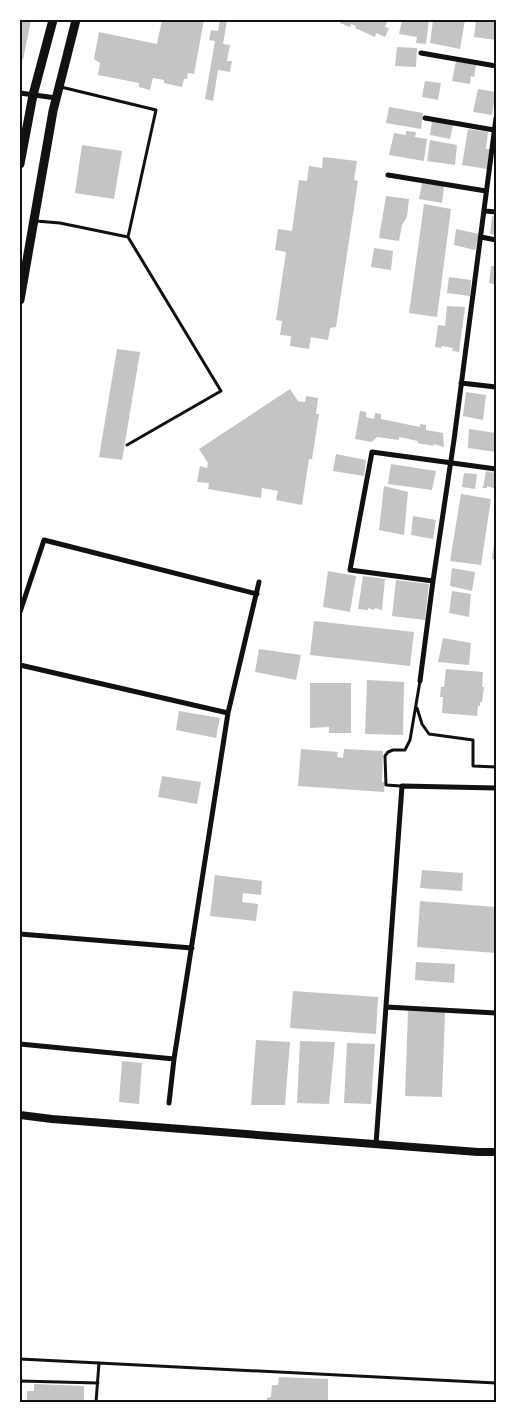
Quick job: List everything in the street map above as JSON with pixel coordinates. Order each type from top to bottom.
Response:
[{"type":"main road","points":[[20,164],[33,95],[53,20]]},
{"type":"main road","points":[[20,300],[56,98],[76,20]]},
{"type":"street","points":[[421,53],[496,66]]},
{"type":"street","points":[[20,93],[56,98]]},
{"type":"street","points":[[425,118],[494,130]]},
{"type":"street","points":[[420,681],[451,464],[496,118]]},
{"type":"street","points":[[388,175],[486,191]]},
{"type":"street","points":[[485,211],[496,212]]},
{"type":"street","points":[[481,238],[496,240]]},
{"type":"street","points":[[461,383],[496,387]]},
{"type":"street","points":[[433,581],[350,570],[372,452],[496,469]]},
{"type":"street","points":[[20,612],[44,540],[257,594]]},
{"type":"street","points":[[169,1103],[174,1059],[228,713],[259,582]]},
{"type":"street","points":[[20,665],[228,713]]},
{"type":"street","points":[[376,1144],[402,786],[496,788]]},
{"type":"street","points":[[20,934],[192,948]]},
{"type":"street","points":[[386,1007],[496,1013]]},
{"type":"street","points":[[20,1044],[174,1059]]},
{"type":"street","points":[[20,1115],[52,1119],[496,1152]]},
{"type":"lane","points":[[59,86],[156,110],[128,237],[221,391],[128,445]]},
{"type":"lane","points":[[34,221],[60,223],[128,237]]},
{"type":"lane","points":[[402,786],[386,785],[386,756],[388,752],[393,750],[405,750],[410,740],[420,681]]},
{"type":"lane","points":[[416,704],[422,724],[429,734],[472,740],[473,766],[496,767]]},
{"type":"lane","points":[[20,1358],[496,1383]]},
{"type":"lane","points":[[96,1402],[100,1363]]},
{"type":"lane","points":[[20,1381],[98,1383]]},
{"type":"building","points":[[20,20],[31,20],[23,60],[20,59]]},
{"type":"building","points":[[162,20],[204,20],[194,74],[188,73],[182,87],[164,83],[164,80],[153,78],[150,90],[139,87],[139,83],[98,75],[100,63],[94,59],[99,32],[157,44]]},
{"type":"building","points":[[220,20],[227,20],[223,44],[230,45],[227,61],[232,61],[230,72],[218,70],[213,101],[205,99],[215,41],[209,40],[211,30],[218,31]]},
{"type":"building","points":[[341,20],[388,20],[385,27],[389,28],[385,37],[376,33],[375,37],[355,28],[356,26],[351,24],[350,27],[340,23]]},
{"type":"building","points":[[402,20],[429,20],[426,44],[416,43],[417,37],[399,34]]},
{"type":"building","points":[[433,20],[465,20],[460,49],[430,43]]},
{"type":"building","points":[[476,20],[496,20],[496,40],[474,37]]},
{"type":"building","points":[[397,47],[417,48],[416,67],[395,66]]},
{"type":"building","points":[[456,61],[476,65],[474,77],[471,76],[470,84],[452,81]]},
{"type":"building","points":[[425,81],[441,83],[438,100],[422,97]]},
{"type":"building","points":[[478,89],[496,92],[492,115],[473,112]]},
{"type":"building","points":[[389,107],[423,113],[421,129],[386,123]]},
{"type":"building","points":[[432,121],[453,125],[450,139],[430,135]]},
{"type":"building","points":[[468,129],[488,132],[486,149],[490,149],[487,169],[462,165]]},
{"type":"building","points":[[406,131],[416,132],[415,137],[427,139],[424,161],[389,155],[394,133],[406,135]]},
{"type":"building","points":[[430,140],[457,145],[455,165],[427,161]]},
{"type":"building","points":[[82,145],[122,151],[114,199],[75,193]]},
{"type":"building","points":[[323,157],[357,161],[354,180],[358,181],[336,327],[330,328],[328,340],[311,337],[309,349],[290,346],[291,336],[280,335],[282,321],[276,320],[286,252],[275,250],[278,229],[292,231],[299,180],[307,181],[309,166],[322,168]]},
{"type":"building","points":[[422,183],[444,186],[442,203],[419,199]]},
{"type":"building","points":[[386,196],[409,199],[407,217],[402,225],[399,241],[379,238]]},
{"type":"building","points":[[424,204],[451,209],[437,317],[409,313]]},
{"type":"building","points":[[492,216],[496,217],[496,235],[490,234]]},
{"type":"building","points":[[456,229],[479,234],[475,250],[454,245]]},
{"type":"building","points":[[374,248],[393,251],[391,270],[371,267]]},
{"type":"building","points":[[491,266],[496,266],[496,285],[489,283]]},
{"type":"building","points":[[449,277],[471,280],[470,296],[447,293]]},
{"type":"building","points":[[447,306],[465,307],[459,352],[452,351],[453,348],[435,347],[438,325],[445,326]]},
{"type":"building","points":[[117,349],[140,352],[122,460],[99,457]]},
{"type":"building","points":[[290,389],[298,401],[305,402],[306,396],[318,398],[316,414],[319,414],[312,459],[309,459],[302,505],[276,500],[278,491],[262,488],[261,498],[208,489],[209,483],[197,482],[200,466],[207,468],[208,463],[199,449]]},
{"type":"building","points":[[466,392],[486,395],[483,420],[463,416]]},
{"type":"building","points":[[360,411],[366,412],[366,417],[374,419],[375,413],[381,414],[381,419],[420,427],[420,424],[426,425],[426,430],[443,433],[444,447],[417,443],[418,441],[399,437],[399,440],[377,437],[372,442],[355,439]]},
{"type":"building","points":[[469,429],[496,433],[496,452],[468,448]]},
{"type":"building","points":[[336,454],[366,460],[364,476],[333,471]]},
{"type":"building","points":[[391,464],[436,471],[432,490],[388,484]]},
{"type":"building","points":[[486,471],[496,473],[496,489],[487,486],[487,488],[483,488]]},
{"type":"building","points":[[464,473],[477,474],[475,489],[462,487]]},
{"type":"building","points":[[384,486],[408,492],[404,535],[379,530]]},
{"type":"building","points":[[461,494],[491,499],[481,565],[450,561]]},
{"type":"building","points":[[413,516],[436,520],[433,539],[411,535]]},
{"type":"building","points":[[496,535],[496,560],[492,559]]},
{"type":"building","points":[[452,568],[475,572],[472,591],[450,586]]},
{"type":"building","points":[[328,571],[356,576],[350,612],[323,607]]},
{"type":"building","points":[[363,576],[385,579],[382,610],[375,608],[374,610],[368,608],[368,610],[358,609]]},
{"type":"building","points":[[396,580],[429,584],[425,620],[392,616]]},
{"type":"building","points":[[452,591],[471,594],[469,617],[449,613]]},
{"type":"building","points":[[314,621],[414,632],[410,666],[310,655]]},
{"type":"building","points":[[443,638],[471,643],[469,665],[438,662]]},
{"type":"building","points":[[259,649],[301,655],[296,680],[255,672]]},
{"type":"building","points":[[446,669],[483,672],[482,702],[478,706],[477,716],[442,713],[443,697],[440,697],[441,687],[444,687]]},
{"type":"building","points":[[367,680],[404,682],[403,735],[365,734]]},
{"type":"building","points":[[310,683],[351,683],[351,733],[329,733],[329,727],[310,728]]},
{"type":"building","points":[[179,711],[220,718],[216,738],[176,730]]},
{"type":"building","points":[[301,749],[338,752],[337,757],[343,758],[344,749],[383,751],[382,782],[385,782],[384,792],[298,786]]},
{"type":"building","points":[[162,776],[201,782],[197,804],[158,797]]},
{"type":"building","points":[[422,870],[463,873],[462,891],[420,888]]},
{"type":"building","points":[[215,875],[262,881],[261,895],[243,893],[242,902],[258,904],[256,921],[210,916]]},
{"type":"building","points":[[420,901],[496,907],[496,953],[417,947]]},
{"type":"building","points":[[416,962],[455,964],[454,983],[415,980]]},
{"type":"building","points":[[293,991],[378,997],[376,1034],[290,1028]]},
{"type":"building","points":[[408,1011],[445,1012],[442,1097],[405,1096]]},
{"type":"building","points":[[256,1040],[290,1042],[285,1105],[251,1105]]},
{"type":"building","points":[[300,1041],[335,1042],[329,1104],[297,1103]]},
{"type":"building","points":[[347,1043],[375,1044],[371,1104],[344,1103]]},
{"type":"building","points":[[122,1061],[142,1063],[139,1104],[119,1102]]},
{"type":"building","points":[[279,1377],[328,1379],[328,1402],[267,1402],[267,1398],[271,1397],[272,1385],[278,1385]]},
{"type":"building","points":[[34,1384],[84,1386],[84,1402],[27,1402],[27,1391],[34,1391]]}]
